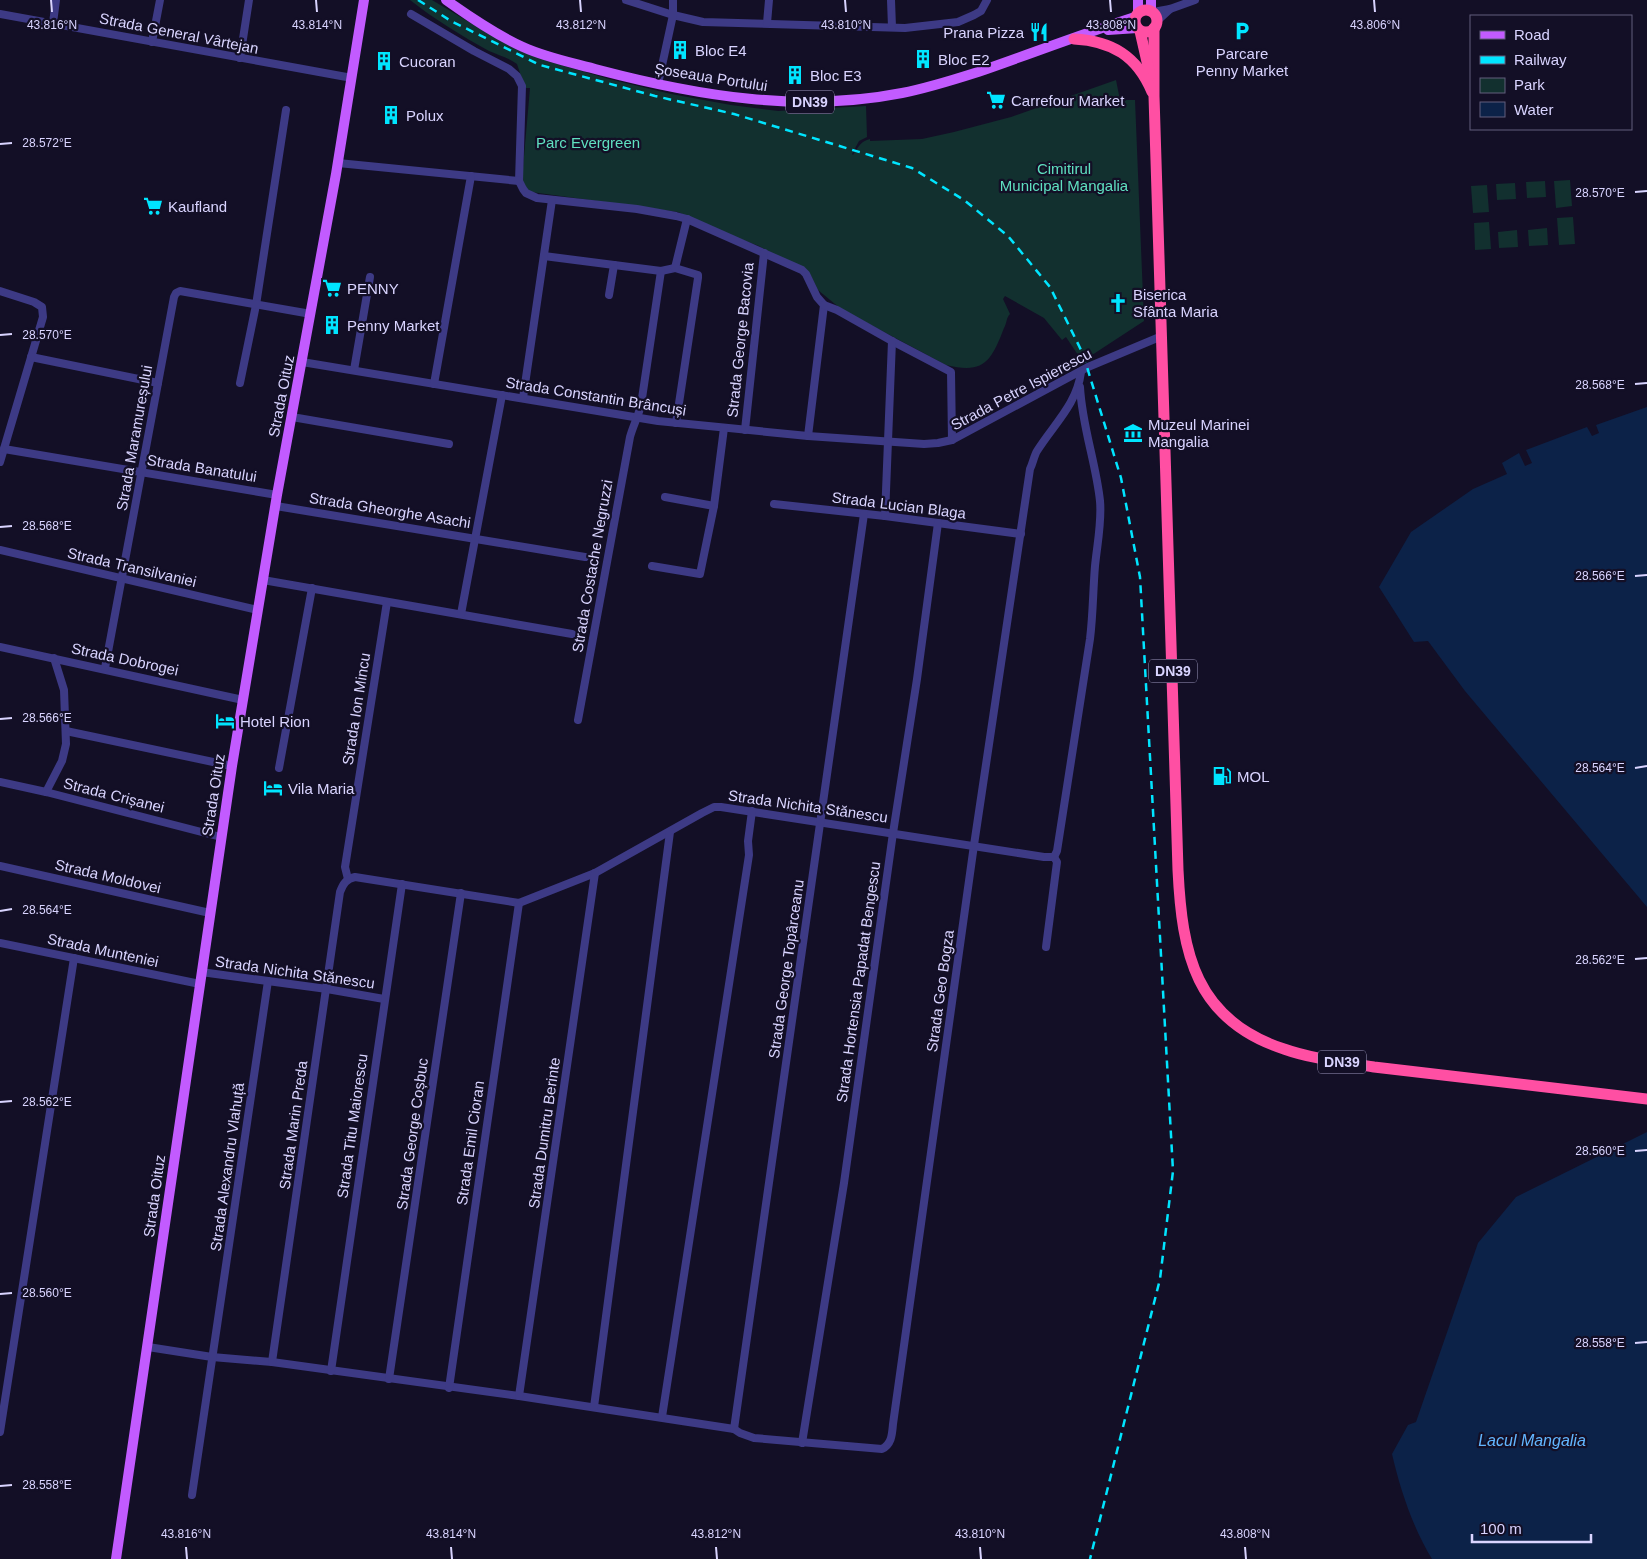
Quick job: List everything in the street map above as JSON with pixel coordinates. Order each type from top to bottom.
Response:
[{"type":"highway","points":[[1144,9],[1153,14],[1147,32],[1138,18],[1144,9]]},
{"type":"highway","name":"DN39","points":[[1153,14],[1179,899],[1188,954],[1197,977],[1211,1000],[1232,1022],[1259,1039],[1284,1050],[1374,1067],[1647,1099]]},
{"type":"highway","name":"DN39","points":[[1138,18],[1154,96]]},
{"type":"highway","points":[[1074,39],[1104,43],[1124,54],[1140,70],[1154,96]]},
{"type":"main road","name":"Strada Oituz","points":[[116,1559],[232,766],[277,495],[338,163],[364,0]]},
{"type":"main road","name":"Șoseaua Portului","points":[[446,0],[502,36],[523,47],[552,57],[658,84],[773,102],[822,102],[902,93],[936,85],[1138,18]]},
{"type":"street","points":[[53,23],[56,0]]},
{"type":"street","points":[[152,42],[160,0]]},
{"type":"street","points":[[240,58],[249,0]]},
{"type":"street","points":[[626,0],[673,15],[703,22],[905,28],[958,22],[980,11],[986,0]]},
{"type":"street","points":[[658,84],[673,15],[674,0]]},
{"type":"street","points":[[768,23],[769,0]]},
{"type":"street","points":[[891,0],[892,27]]},
{"type":"street","points":[[1153,14],[1196,0]]},
{"type":"street","name":"Strada General Vârtejan","points":[[0,14],[352,78]]},
{"type":"street","points":[[411,14],[509,69],[517,76],[522,86],[520,181],[522,189],[530,195],[552,200],[637,209],[687,219],[802,270],[806,274],[816,296],[824,305],[837,310],[951,372],[952,440]]},
{"type":"street","points":[[240,383],[256,305],[286,110]]},
{"type":"street","points":[[338,163],[520,181]]},
{"type":"street","points":[[434,384],[471,176]]},
{"type":"street","points":[[523,398],[552,200]]},
{"type":"street","points":[[675,268],[687,219]]},
{"type":"street","name":"Strada George Bacovia","points":[[744,430],[764,253]]},
{"type":"street","points":[[544,256],[661,271],[675,268],[698,275],[676,423]]},
{"type":"street","points":[[609,295],[614,265]]},
{"type":"street","points":[[638,418],[661,271]]},
{"type":"street","points":[[354,370],[370,276]]},
{"type":"street","points":[[0,290],[34,302],[42,307],[43,317],[0,462]]},
{"type":"street","name":"Strada Maramureșului","points":[[104,668],[176,293],[180,292],[311,314]]},
{"type":"street","points":[[808,436],[824,305]]},
{"type":"street","name":"Strada Petre Ispierescu","points":[[888,441],[924,444],[952,440],[1088,367],[1162,336]]},
{"type":"street","points":[[884,516],[892,341]]},
{"type":"street","points":[[31,357],[158,383]]},
{"type":"street","name":"Strada Constantin Brâncuși","points":[[302,362],[638,418],[808,436],[888,441]]},
{"type":"street","points":[[1046,947],[1057,862],[1054,857],[1057,852],[1094,608],[1095,569],[1100,523],[1100,503],[1096,473],[1081,407],[1081,372]]},
{"type":"street","name":"Strada Geo Bogza","points":[[802,1443],[882,1449],[887,1447],[890,1440],[974,845],[1030,469],[1036,452],[1074,399],[1080,382]]},
{"type":"street","name":"Strada Gheorghe Asachi","points":[[276,506],[475,539],[502,395]]},
{"type":"street","points":[[292,418],[448,444]]},
{"type":"street","name":"Strada Costache Negruzzi","points":[[578,720],[630,437],[633,425],[638,418]]},
{"type":"street","points":[[652,566],[700,574],[714,506],[724,428]]},
{"type":"street","name":"Strada Banatului","points":[[4,449],[277,495]]},
{"type":"street","points":[[664,497],[714,506]]},
{"type":"street","name":"Strada Lucian Blaga","points":[[774,504],[1021,534]]},
{"type":"street","name":"Strada George Topârceanu","points":[[734,1429],[864,514]]},
{"type":"street","name":"Strada Hortensia Papadat Bengescu","points":[[802,1443],[844,1183],[938,523]]},
{"type":"street","points":[[461,614],[475,539],[584,557]]},
{"type":"street","name":"Strada Transilvaniei","points":[[0,550],[258,610]]},
{"type":"street","points":[[263,580],[572,634]]},
{"type":"street","points":[[279,768],[312,588]]},
{"type":"street","name":"Strada Ion Mincu","points":[[348,879],[345,867],[387,602]]},
{"type":"street","name":"Strada Dobrogei","points":[[0,647],[104,668],[243,700]]},
{"type":"street","points":[[46,792],[62,761],[66,744],[64,690],[54,658]]},
{"type":"street","points":[[66,730],[232,766]]},
{"type":"street","name":"Strada Crișanei","points":[[0,782],[221,837]]},
{"type":"street","name":"Strada Nichita Stănescu","points":[[520,903],[595,873],[714,807],[1054,857]]},
{"type":"street","points":[[662,1417],[749,855],[748,841],[752,812]]},
{"type":"street","points":[[594,1407],[670,832]]},
{"type":"street","name":"Strada Moldovei","points":[[0,866],[210,913]]},
{"type":"street","name":"Strada Dumitru Berinte","points":[[519,1396],[595,873]]},
{"type":"street","points":[[348,879],[355,877],[520,903]]},
{"type":"street","name":"Strada Marin Preda","points":[[272,1362],[340,892],[348,879]]},
{"type":"street","name":"Strada Titu Maiorescu","points":[[331,1371],[402,884]]},
{"type":"street","name":"Strada George Coșbuc","points":[[389,1379],[461,893]]},
{"type":"street","name":"Strada Emil Cioran","points":[[449,1388],[520,903]]},
{"type":"street","name":"Strada Munteniei","points":[[0,943],[200,984]]},
{"type":"street","points":[[0,1432],[74,958]]},
{"type":"street","name":"Strada Nichita Stănescu","points":[[201,972],[327,989],[384,999]]},
{"type":"street","name":"Strada Alexandru Vlahuță","points":[[212,1356],[268,981]]},
{"type":"street","points":[[148,1347],[272,1362],[594,1407],[734,1429],[754,1438],[802,1443]]},
{"type":"street","points":[[192,1495],[212,1356]]},
{"type":"green space","points":[[410,0],[432,0],[484,31],[547,61],[671,94],[778,111],[866,106],[867,137],[859,141],[853,155],[862,143],[870,139],[870,141],[922,139],[954,132],[1011,117],[1116,80],[1120,100],[1135,100],[1144,321],[1092,355],[1094,359],[1084,364],[1066,337],[1062,340],[1044,318],[1005,296],[1003,299],[1010,314],[990,357],[984,363],[969,368],[946,365],[841,309],[818,290],[811,276],[759,246],[678,212],[531,192],[523,185],[522,179],[530,88],[525,88],[517,64],[489,51],[438,21]]},
{"type":"green space","points":[[1570,180],[1572,206],[1556,208],[1554,181]]},
{"type":"green space","points":[[1545,181],[1546,197],[1527,198],[1526,182]]},
{"type":"green space","points":[[1515,183],[1516,199],[1497,200],[1496,184]]},
{"type":"green space","points":[[1487,185],[1489,212],[1473,213],[1471,186]]},
{"type":"green space","points":[[1573,217],[1575,244],[1559,245],[1557,218]]},
{"type":"green space","points":[[1489,222],[1491,249],[1475,250],[1474,223]]},
{"type":"green space","points":[[1547,228],[1548,245],[1529,246],[1528,230]]},
{"type":"green space","points":[[1517,230],[1518,247],[1499,248],[1498,232]]},
{"type":"water","points":[[1647,407],[1647,907],[1465,691],[1428,641],[1414,642],[1379,587],[1411,532],[1473,489],[1507,474],[1502,463],[1519,453],[1525,466],[1532,463],[1526,450],[1587,427],[1592,436],[1599,433],[1596,425]]},
{"type":"water","name":"Lacul Mangalia","points":[[1647,1132],[1647,1559],[1432,1559],[1408,1508],[1392,1454],[1408,1425],[1416,1422],[1478,1243],[1516,1197]]},
{"type":"railway","points":[[418,0],[451,21],[540,65],[655,96],[734,114],[912,168],[964,200],[1008,236],[1050,287],[1083,354],[1121,478],[1140,577],[1173,1171],[1160,1279],[1090,1559]]},
{"type":"place","name":"Parcare Penny Market","points":[[1242,31]]},
{"type":"place","name":"Prana Pizza","points":[[1039,32]]},
{"type":"place","name":"Bloc E4","points":[[680,50]]},
{"type":"place","name":"Bloc E2","points":[[923,59]]},
{"type":"place","name":"Cucoran","points":[[384,61]]},
{"type":"place","name":"Bloc E3","points":[[795,75]]},
{"type":"place","name":"Carrefour Market","points":[[996,100]]},
{"type":"place","name":"Polux","points":[[391,115]]},
{"type":"place","name":"Kaufland","points":[[153,206]]},
{"type":"place","name":"PENNY","points":[[332,288]]},
{"type":"place","name":"Biserica Sfânta Maria","points":[[1118,303]]},
{"type":"place","name":"Penny Market","points":[[332,325]]},
{"type":"place","name":"Muzeul Marinei Mangalia","points":[[1133,433]]},
{"type":"place","name":"Hotel Rion","points":[[225,721]]},
{"type":"place","name":"MOL","points":[[1222,776]]},
{"type":"place","name":"Vila Maria","points":[[273,788]]},
{"type":"park label","name":"Parc Evergreen","points":[[588,142]]},
{"type":"park label","name":"Cimitirul Municipal Mangalia","points":[[1064,176]]}]
